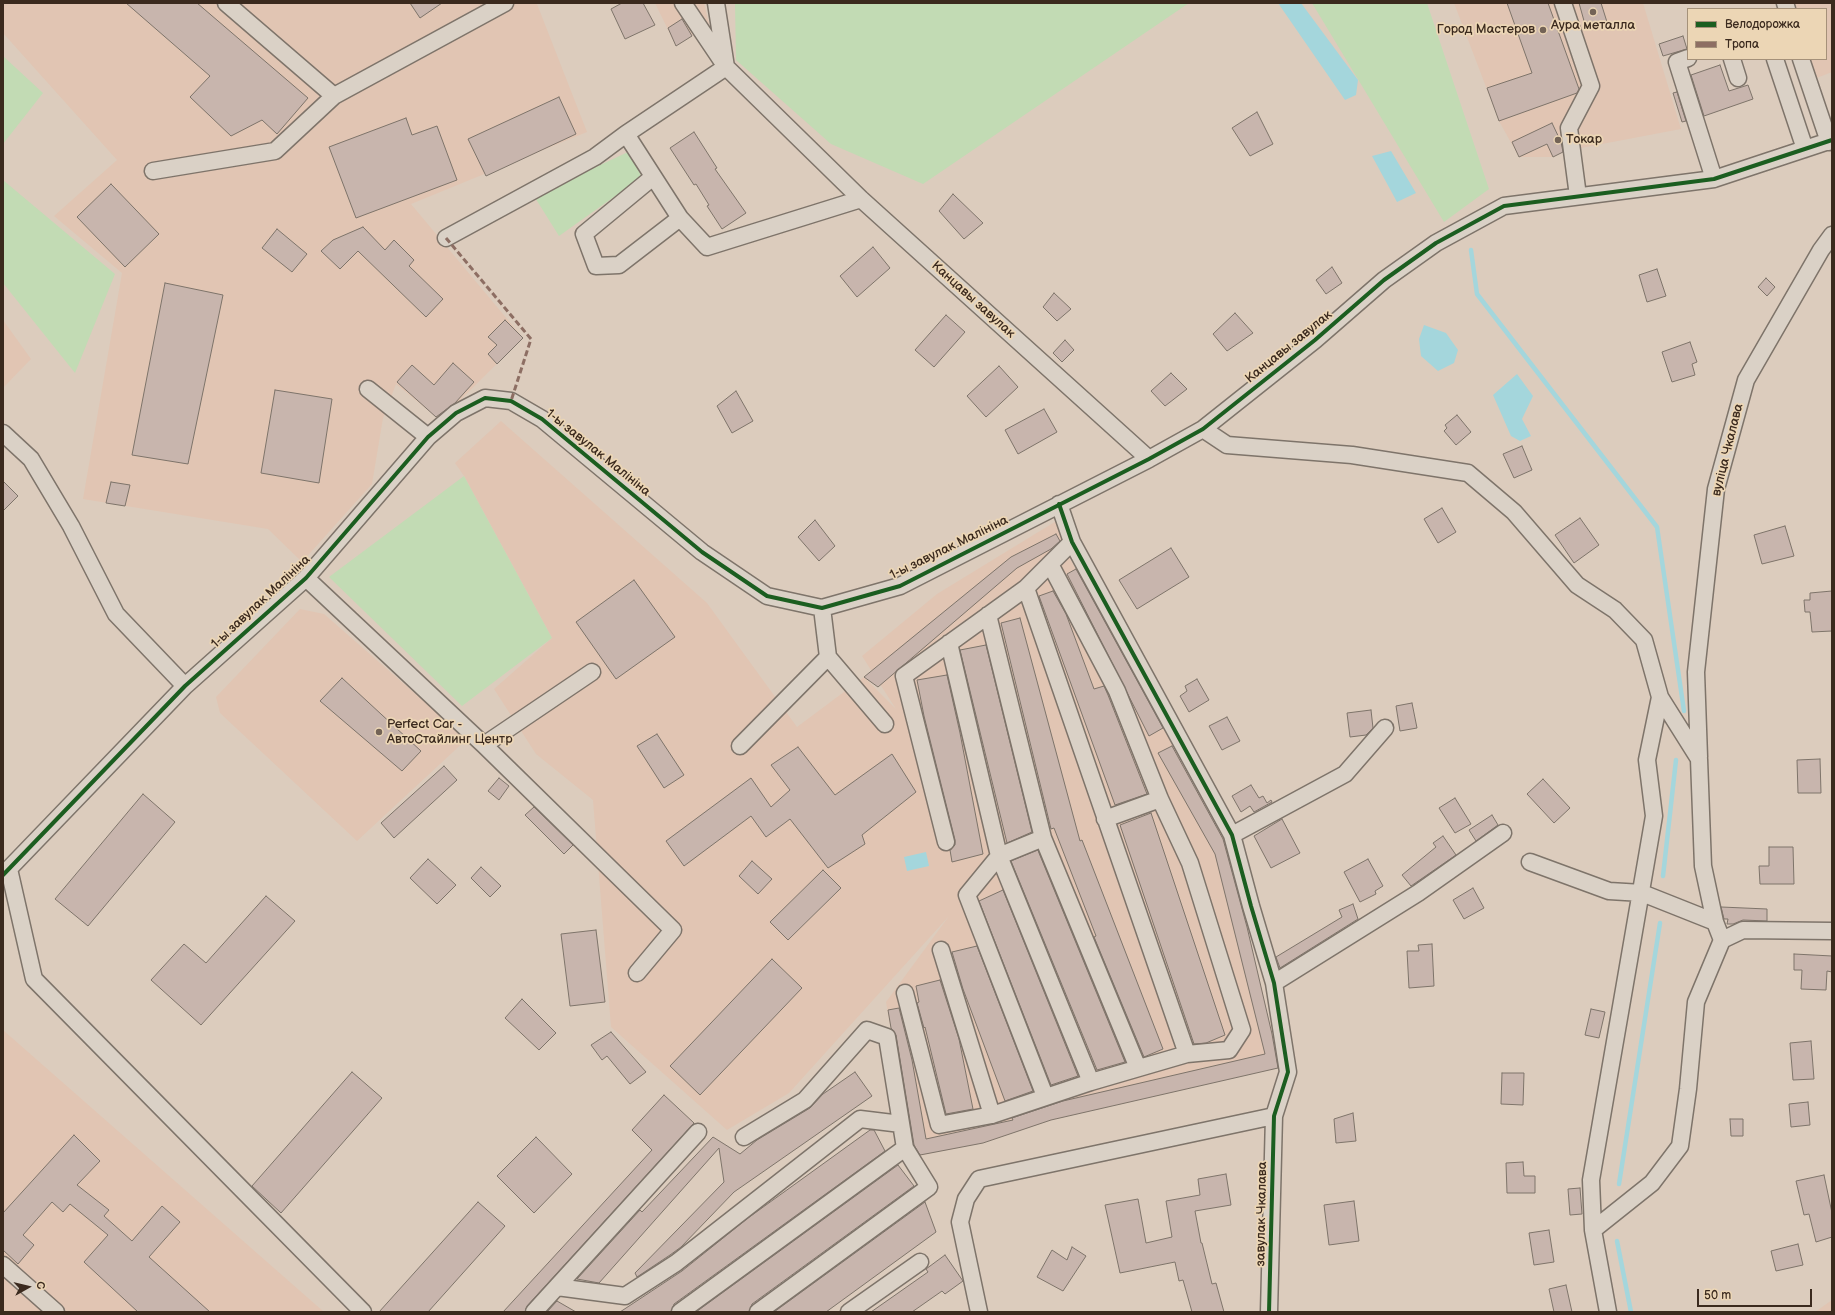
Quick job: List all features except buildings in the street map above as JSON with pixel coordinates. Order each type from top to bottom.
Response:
[{"type":"street","points":[[226,3],[334,96]]},
{"type":"street","points":[[153,171],[275,151],[334,96],[505,3]]},
{"type":"street","name":"Канцавы завулак","points":[[683,3],[726,68],[860,199],[1149,459],[1204,429],[1315,340],[1384,280],[1436,243],[1504,206],[1714,179],[1831,141]]},
{"type":"street","points":[[446,238],[595,157],[626,134],[726,68],[716,3]]},
{"type":"street","points":[[1563,3],[1591,86],[1568,128],[1578,196]]},
{"type":"street","points":[[1687,58],[1677,62],[1714,179]]},
{"type":"street","points":[[1732,60],[1738,78]]},
{"type":"street","points":[[1774,60],[1805,149]]},
{"type":"street","points":[[1801,60],[1831,141]]},
{"type":"street","points":[[626,134],[680,218],[707,247],[860,199]]},
{"type":"street","points":[[653,177],[584,234],[596,266],[619,266],[680,218]]},
{"type":"street","name":"вуліца Чкалава","points":[[1722,940],[1715,922],[1703,866],[1696,672],[1716,489],[1746,380],[1821,250],[1832,236]]},
{"type":"street","points":[[368,389],[428,437]]},
{"type":"street","name":"1-ы завулак Малініна","points":[[6,872],[184,686],[306,578],[428,437],[456,413],[485,398],[511,401],[542,419],[702,552],[767,596],[822,608],[900,586],[1149,459]]},
{"type":"street","points":[[1204,429],[1227,444],[1352,455],[1468,473],[1514,512],[1577,585],[1615,610],[1644,640],[1660,697],[1699,759]]},
{"type":"street","points":[[3,433],[31,459],[71,526],[116,614],[184,686]]},
{"type":"street","name":"завулак Чкалава","points":[[1059,504],[1072,542],[1232,835],[1274,983],[1288,1072],[1274,1116],[1269,1312]]},
{"type":"street","points":[[946,842],[904,676],[1026,588],[1072,542]]},
{"type":"street","points":[[905,993],[939,1124],[992,1115],[1045,1096],[1187,1054],[1229,1050],[1242,1030],[1190,864],[1160,800],[1117,691],[1050,564]]},
{"type":"street","points":[[306,578],[484,744],[673,930],[637,973]]},
{"type":"street","points":[[1026,588],[1187,1054]]},
{"type":"street","points":[[822,608],[828,657],[884,724]]},
{"type":"street","points":[[988,615],[1043,838],[1138,1068]]},
{"type":"street","points":[[949,643],[999,856],[1090,1082]]},
{"type":"street","points":[[740,746],[828,657]]},
{"type":"street","points":[[484,744],[592,672]]},
{"type":"street","points":[[1608,1312],[1593,1230],[1591,1180],[1654,816],[1646,760],[1660,697]]},
{"type":"street","points":[[1232,835],[1345,774],[1385,728]]},
{"type":"street","points":[[1105,819],[1160,800]]},
{"type":"street","points":[[1274,983],[1418,893],[1503,833]]},
{"type":"street","points":[[1043,838],[999,856],[967,895],[1045,1096]]},
{"type":"street","points":[[1530,862],[1609,891],[1642,892],[1715,922]]},
{"type":"street","points":[[6,872],[34,980],[363,1312]]},
{"type":"street","points":[[1593,1230],[1652,1183],[1680,1146],[1688,1089],[1696,1002],[1722,940],[1743,930],[1832,931]]},
{"type":"street","points":[[941,950],[992,1115]]},
{"type":"street","points":[[744,1137],[805,1100],[867,1030],[886,1038],[905,1148],[929,1187],[758,1312]]},
{"type":"street","points":[[979,1312],[960,1222],[966,1199],[980,1179],[1274,1116]]},
{"type":"street","points":[[557,1287],[625,1296],[676,1263],[860,1119],[901,1124]]},
{"type":"street","points":[[534,1312],[698,1132]]},
{"type":"street","points":[[680,1312],[905,1148]]},
{"type":"street","points":[[849,1312],[920,1262]]},
{"type":"street","points":[[3,1265],[56,1312]]},
{"type":"shaded area","points":[[3,3],[539,3],[537,4],[587,132],[411,204],[523,338],[440,420],[396,384],[383,418],[372,484],[302,562],[268,529],[83,499],[122,273],[54,216],[117,160],[3,33]]},
{"type":"shaded area","points":[[655,3],[704,3],[709,24],[676,46]]},
{"type":"shaded area","points":[[1454,3],[1643,3],[1681,129],[1565,151],[1553,157],[1519,157],[1499,121]]},
{"type":"shaded area","points":[[1792,3],[1832,3],[1832,72],[1814,79],[1808,60],[1827,60],[1827,8],[1794,8]]},
{"type":"shaded area","points":[[3,320],[31,359],[3,388]]},
{"type":"shaded area","points":[[501,421],[707,603],[797,727],[864,677],[896,709],[862,656],[937,594],[1058,520],[1068,555],[1228,846],[1280,1067],[1051,1120],[983,1143],[913,1157],[886,1002],[949,916],[789,1093],[727,1130],[611,1027],[593,800],[536,754],[494,689],[552,638],[464,476],[455,463]]},
{"type":"shaded area","points":[[300,609],[324,614],[467,739],[357,841],[220,713],[216,697]]},
{"type":"shaded area","points":[[3,1030],[324,1312],[3,1312]]},
{"type":"shaded area","points":[[1832,1300],[1832,1312],[1815,1312]]},
{"type":"green space","points":[[735,3],[1189,3],[923,184],[831,144],[736,60]]},
{"type":"green space","points":[[1312,3],[1427,3],[1489,189],[1444,222]]},
{"type":"green space","points":[[3,56],[43,93],[3,144]]},
{"type":"green space","points":[[628,152],[642,177],[559,236],[534,196]]},
{"type":"green space","points":[[3,180],[115,274],[75,373],[3,283]]},
{"type":"green space","points":[[464,476],[552,638],[462,706],[329,577]]},
{"type":"water","points":[[1278,3],[1301,3],[1358,80],[1356,95],[1345,100]]},
{"type":"water","points":[[1391,151],[1416,193],[1397,202],[1372,156]]},
{"type":"water","points":[[1424,325],[1446,333],[1458,350],[1454,363],[1438,371],[1421,356],[1419,339]]},
{"type":"water","points":[[1517,374],[1533,396],[1522,419],[1531,436],[1520,441],[1511,436],[1493,395]]},
{"type":"water","points":[[926,852],[929,866],[907,871],[904,857]]},
{"type":"waterway","points":[[1471,250],[1477,294],[1657,527],[1684,711]]},
{"type":"waterway","points":[[1663,876],[1676,760]]},
{"type":"waterway","points":[[1619,1184],[1660,923]]},
{"type":"waterway","points":[[1617,1241],[1631,1312]]},
{"type":"marked path","points":[[446,238],[531,339],[511,401]]},
{"type":"cycle path","points":[[3,875],[185,686],[306,578],[428,437],[456,413],[485,398],[511,401],[542,419],[702,552],[767,596],[822,608],[900,586],[1149,459],[1203,429],[1315,340],[1384,280],[1436,243],[1504,206],[1714,179],[1832,140]]},
{"type":"cycle path","points":[[1059,504],[1072,542],[1232,835],[1274,983],[1288,1072],[1274,1116],[1269,1312]]},
{"type":"place","name":"Аура металла","points":[[1593,12]]},
{"type":"place","name":"Город Мастеров","points":[[1543,30]]},
{"type":"place","name":"Токар","points":[[1558,140]]},
{"type":"place","name":"Perfect Car - АвтоСтайлинг Центр","points":[[379,732]]}]
